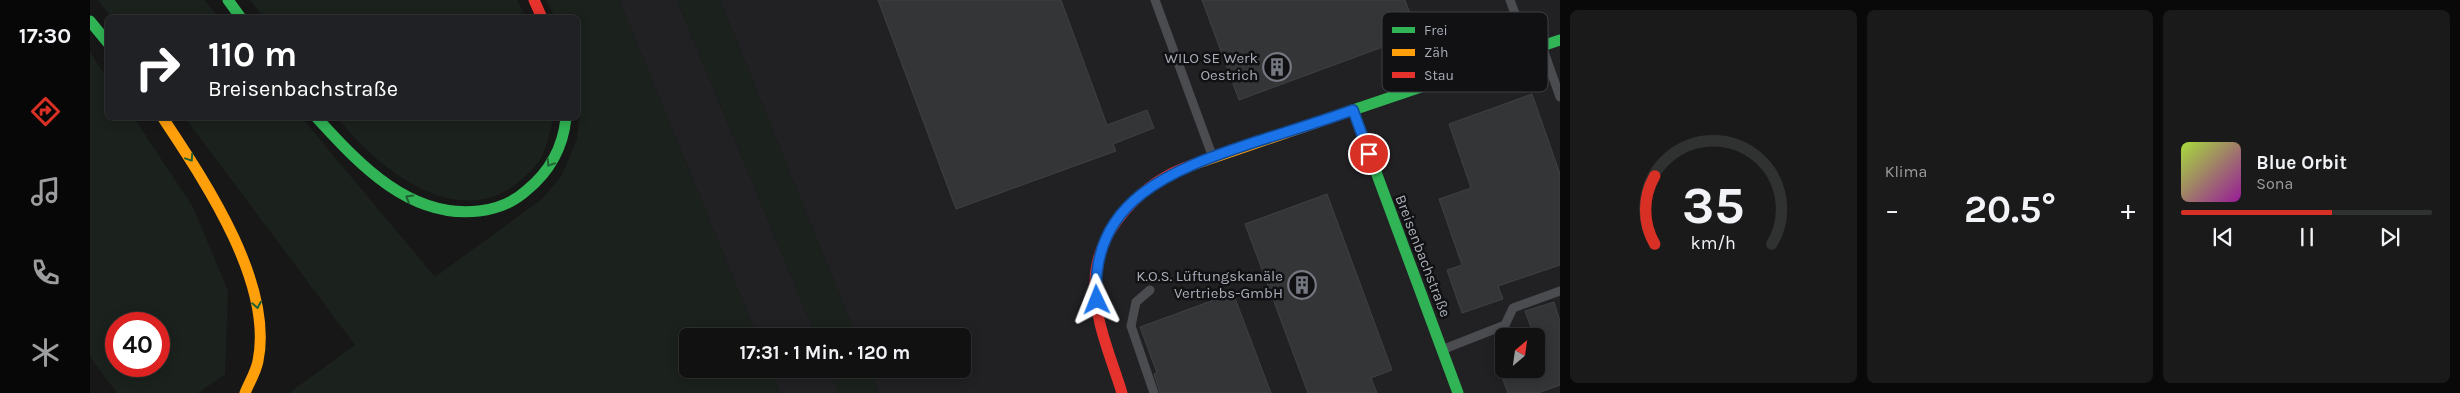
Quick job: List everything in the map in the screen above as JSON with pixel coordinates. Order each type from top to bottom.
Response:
[{"type":"main road","points":[[228,0],[238,15]]},
{"type":"main road","points":[[534,0],[541,15]]},
{"type":"main road","points":[[90,21],[105,39]]},
{"type":"main road","points":[[1548,44],[1560,40]]},
{"type":"main road","points":[[1122,393],[1099,320],[1095,281],[1102,249],[1117,220],[1142,193],[1174,172],[1212,156],[1406,92]]},
{"type":"main road","name":"Breisenbachstraße","points":[[1353,110],[1458,393]]},
{"type":"main road","points":[[164,120],[205,181],[246,267],[257,302],[261,340],[258,366],[245,393]]},
{"type":"main road","points":[[319,120],[345,149],[373,175],[406,197],[425,207],[447,212],[476,213],[499,207],[522,196],[537,182],[560,147],[566,120]]},
{"type":"lane","points":[[1156,0],[1212,156]]},
{"type":"lane","points":[[1510,0],[1515,12]]},
{"type":"lane","points":[[1548,63],[1560,97]]},
{"type":"lane","points":[[1150,290],[1136,302],[1130,326],[1154,393]]},
{"type":"lane","points":[[1442,350],[1505,325],[1513,308],[1560,291]]},
{"type":"shaded area","points":[[98,0],[204,0],[217,15],[109,15]]},
{"type":"shaded area","points":[[250,0],[517,0],[525,15],[261,15]]},
{"type":"shaded area","points":[[546,0],[619,0],[754,328],[679,328],[679,378],[774,378],[780,393],[289,393],[355,345],[186,120],[304,120],[435,277],[542,199],[562,175],[577,139],[580,120],[580,15],[554,15]]},
{"type":"shaded area","points":[[619,0],[677,0],[813,328],[754,328]]},
{"type":"shaded area","points":[[677,0],[720,0],[853,328],[813,328]]},
{"type":"shaded area","points":[[720,0],[1560,0],[1560,393],[879,393],[873,378],[971,378],[971,328],[853,328]]},
{"type":"shaded area","points":[[90,52],[105,75],[105,120],[135,120],[193,207],[228,291],[225,374],[198,393],[117,393],[105,377],[90,357]]},
{"type":"shaded area","points":[[340,120],[553,120],[543,154],[527,175],[515,185],[491,197],[467,200],[442,196],[418,187],[394,173],[354,137]]},
{"type":"shaded area","points":[[774,378],[833,378],[839,393],[780,393]]},
{"type":"shaded area","points":[[833,378],[873,378],[879,393],[839,393]]},
{"type":"building","points":[[878,0],[1061,0],[1107,125],[1147,110],[1154,128],[1113,144],[1116,151],[956,209]]},
{"type":"building","name":"WILO SE Werk Oestrich","points":[[1202,0],[1405,0],[1410,12],[1382,12],[1382,47],[1239,100]]},
{"type":"building","points":[[1532,94],[1560,174],[1560,265],[1498,286],[1503,299],[1462,313],[1447,270],[1462,265],[1439,199],[1471,188],[1449,124]]},
{"type":"building","points":[[1327,194],[1392,370],[1371,378],[1377,393],[1308,393],[1245,224]]},
{"type":"building","points":[[1233,293],[1271,393],[1160,393],[1154,374],[1157,373],[1140,327]]},
{"type":"building","points":[[1554,302],[1560,321],[1560,385],[1538,393],[1508,393],[1502,378],[1545,378],[1545,328],[1531,328],[1525,311]]},
{"type":"traffic: fast","points":[[228,0],[239,15]]},
{"type":"traffic: fast","points":[[90,21],[105,39]]},
{"type":"traffic: fast","points":[[1548,44],[1560,40]]},
{"type":"traffic: fast","points":[[1406,92],[1353,110],[1458,393]]},
{"type":"traffic: fast","points":[[319,120],[369,170],[388,185],[409,197],[431,206],[454,211],[492,209],[522,194],[535,183],[554,158],[562,139],[566,120]]},
{"type":"traffic: slow","points":[[1192,165],[1353,110]]},
{"type":"traffic: slow","points":[[164,120],[197,171],[232,233],[246,266],[256,299],[260,331],[258,361],[245,393]]},
{"type":"traffic: jam","points":[[534,0],[541,15]]},
{"type":"traffic: jam","points":[[1122,393],[1097,310],[1095,296],[1097,262],[1113,226],[1140,195],[1174,172],[1192,165]]},
{"type":"place","name":"WILO SE Werk Oestrich","points":[[1277,67]]},
{"type":"place","name":"K.O.S. Lüftungskanäle Vertriebs-GmbH","points":[[1302,285]]},
{"type":"route","points":[[1097,300],[1095,281],[1098,263],[1102,249],[1113,226],[1121,214],[1142,193],[1153,184],[1185,166],[1353,110],[1369,154]]}]
